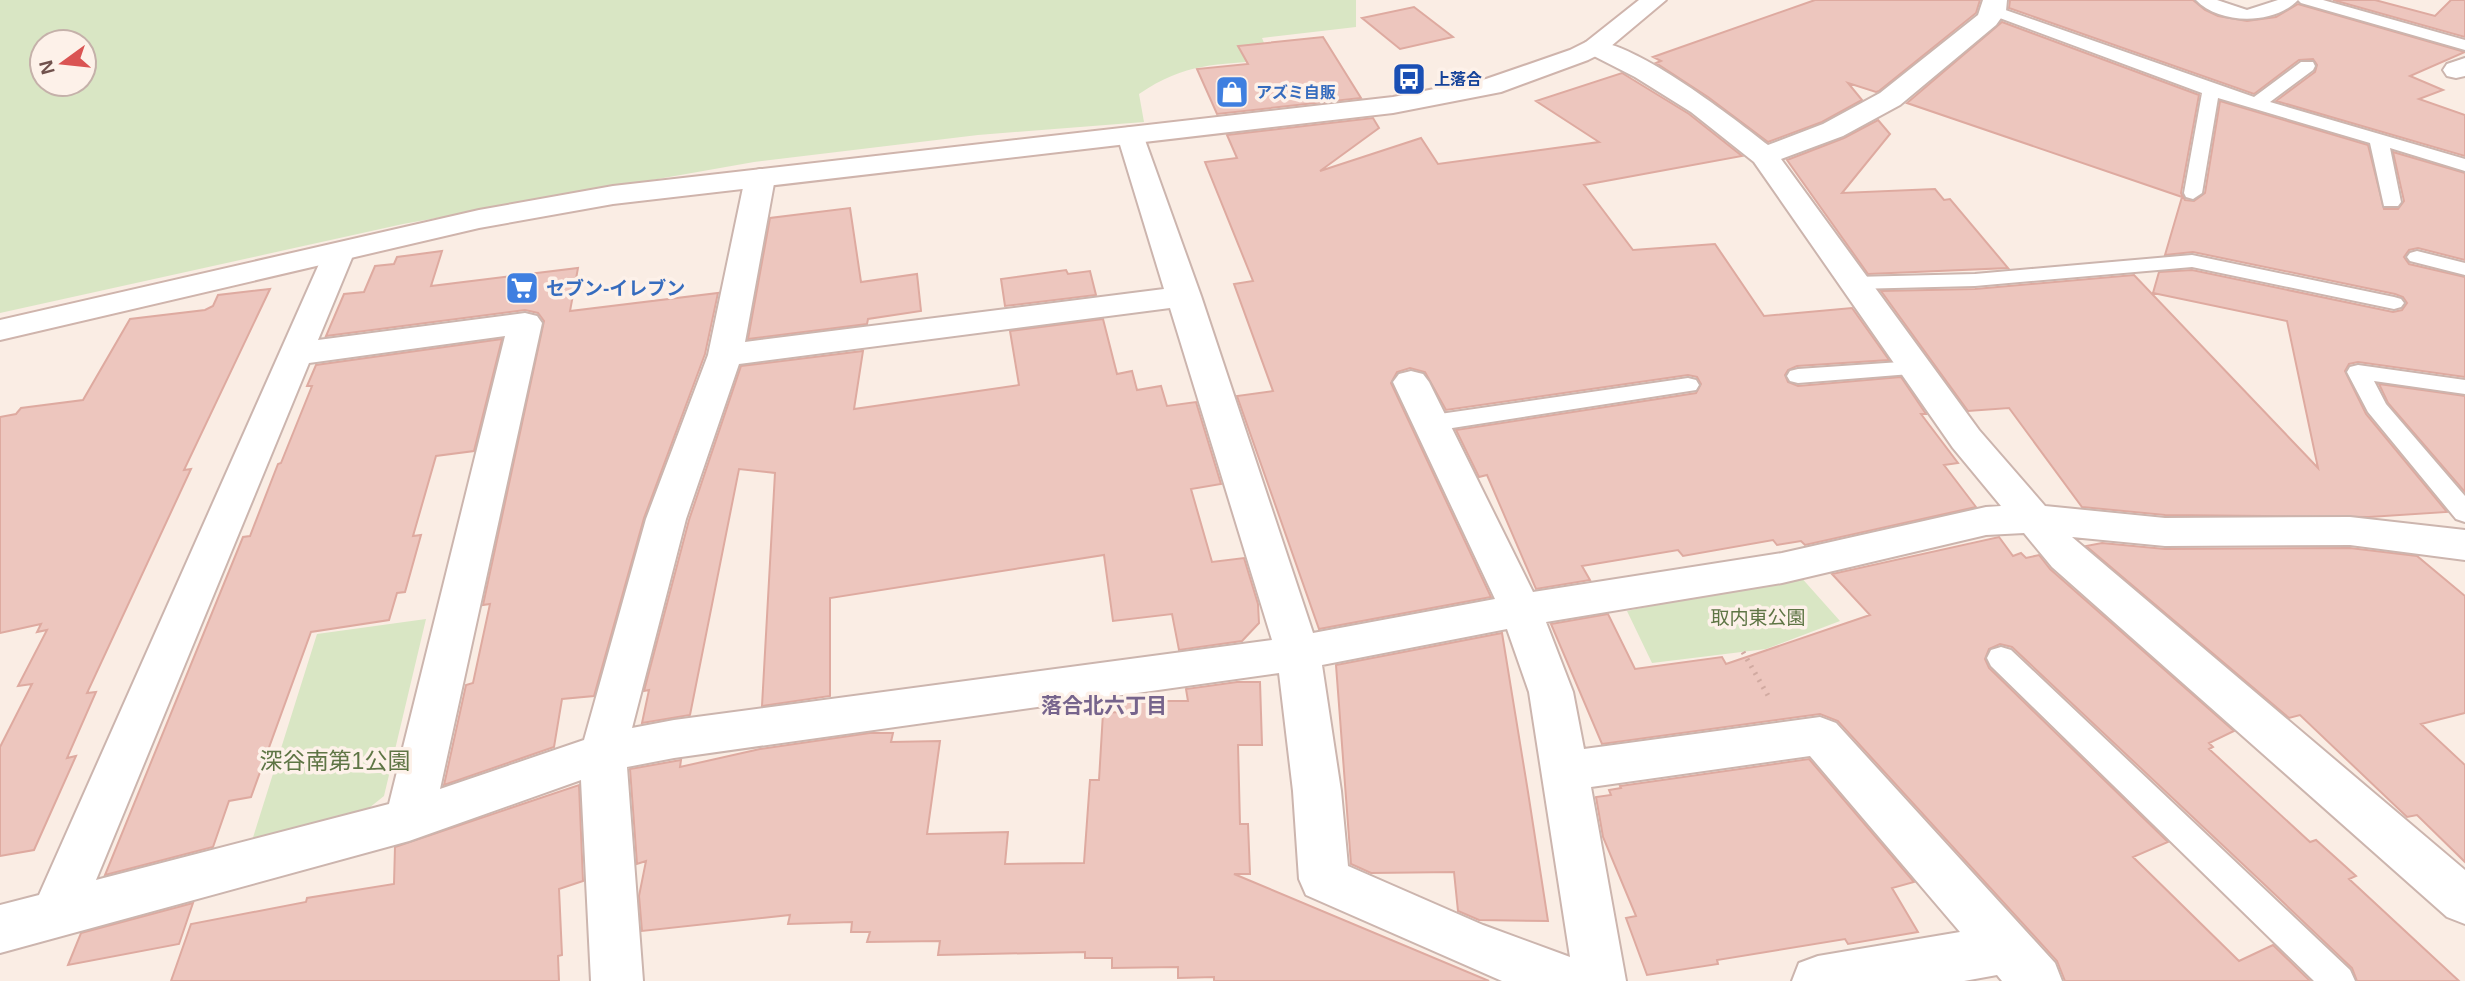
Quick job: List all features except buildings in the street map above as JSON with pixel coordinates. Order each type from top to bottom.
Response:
[{"type":"street","points":[[0,330],[534,208],[613,195],[1393,106],[1492,86],[1538,72],[1595,47],[1654,0]]},
{"type":"street","points":[[1764,156],[1833,130],[1890,99],[1963,41],[1994,5]]},
{"type":"street","points":[[1595,47],[1644,71],[1701,106],[1764,156],[1966,439],[2031,519],[2082,573],[2465,901]]},
{"type":"street","points":[[1131,135],[1298,653],[1317,791],[1324,879],[1468,943],[1566,981]]},
{"type":"street","points":[[617,981],[603,753],[666,519],[724,355],[760,178]]},
{"type":"street","points":[[56,915],[338,253]]},
{"type":"street","points":[[724,355],[1185,296]]},
{"type":"street","points":[[296,354],[525,323],[409,820]]},
{"type":"street","points":[[1411,382],[1521,610],[1551,692],[1600,981]]},
{"type":"street","points":[[0,929],[409,820],[603,753],[674,739],[1298,653],[1521,610],[1782,568],[1986,521],[2031,519],[2165,532],[2350,531],[2465,545]]},
{"type":"street","points":[[1566,771],[1820,736],[2022,965]]},
{"type":"street","points":[[1818,981],[2022,965]]},
{"type":"lane","points":[[2204,0],[2238,16],[2260,15],[2290,0]]},
{"type":"lane","points":[[2306,0],[2465,45]]},
{"type":"lane","points":[[1994,5],[2211,90],[2465,165]]},
{"type":"lane","points":[[2258,103],[2307,66]]},
{"type":"lane","points":[[2193,193],[2211,90]]},
{"type":"lane","points":[[2379,141],[2391,202]]},
{"type":"lane","points":[[2417,257],[2465,269]]},
{"type":"lane","points":[[1854,284],[1975,280],[2192,261],[2394,303]]},
{"type":"lane","points":[[1798,376],[1915,368]]},
{"type":"lane","points":[[2465,387],[2358,372],[2376,407],[2465,513]]},
{"type":"lane","points":[[1433,423],[1688,385]]},
{"type":"lane","points":[[2001,658],[2338,981]]},
{"type":"green space","points":[[0,0],[1356,0],[1356,27],[1262,38],[1271,60],[1187,70],[1156,84],[1139,94],[1144,122],[978,135],[754,162],[403,224],[0,313]]},
{"type":"green space","name":"取内東公園","points":[[1799,575],[1840,621],[1766,649],[1652,663],[1627,611]]},
{"type":"green space","name":"深谷南第1公園","points":[[426,619],[384,796],[359,816],[250,847],[317,634]]},
{"type":"place","name":"上落合","points":[[1409,79]]},
{"type":"place","name":"アズミ自販","points":[[1232,92]]},
{"type":"place","name":"セブン-イレブン","points":[[522,288]]},
{"type":"district","name":"落合北六丁目","points":[[1104,706]]}]
